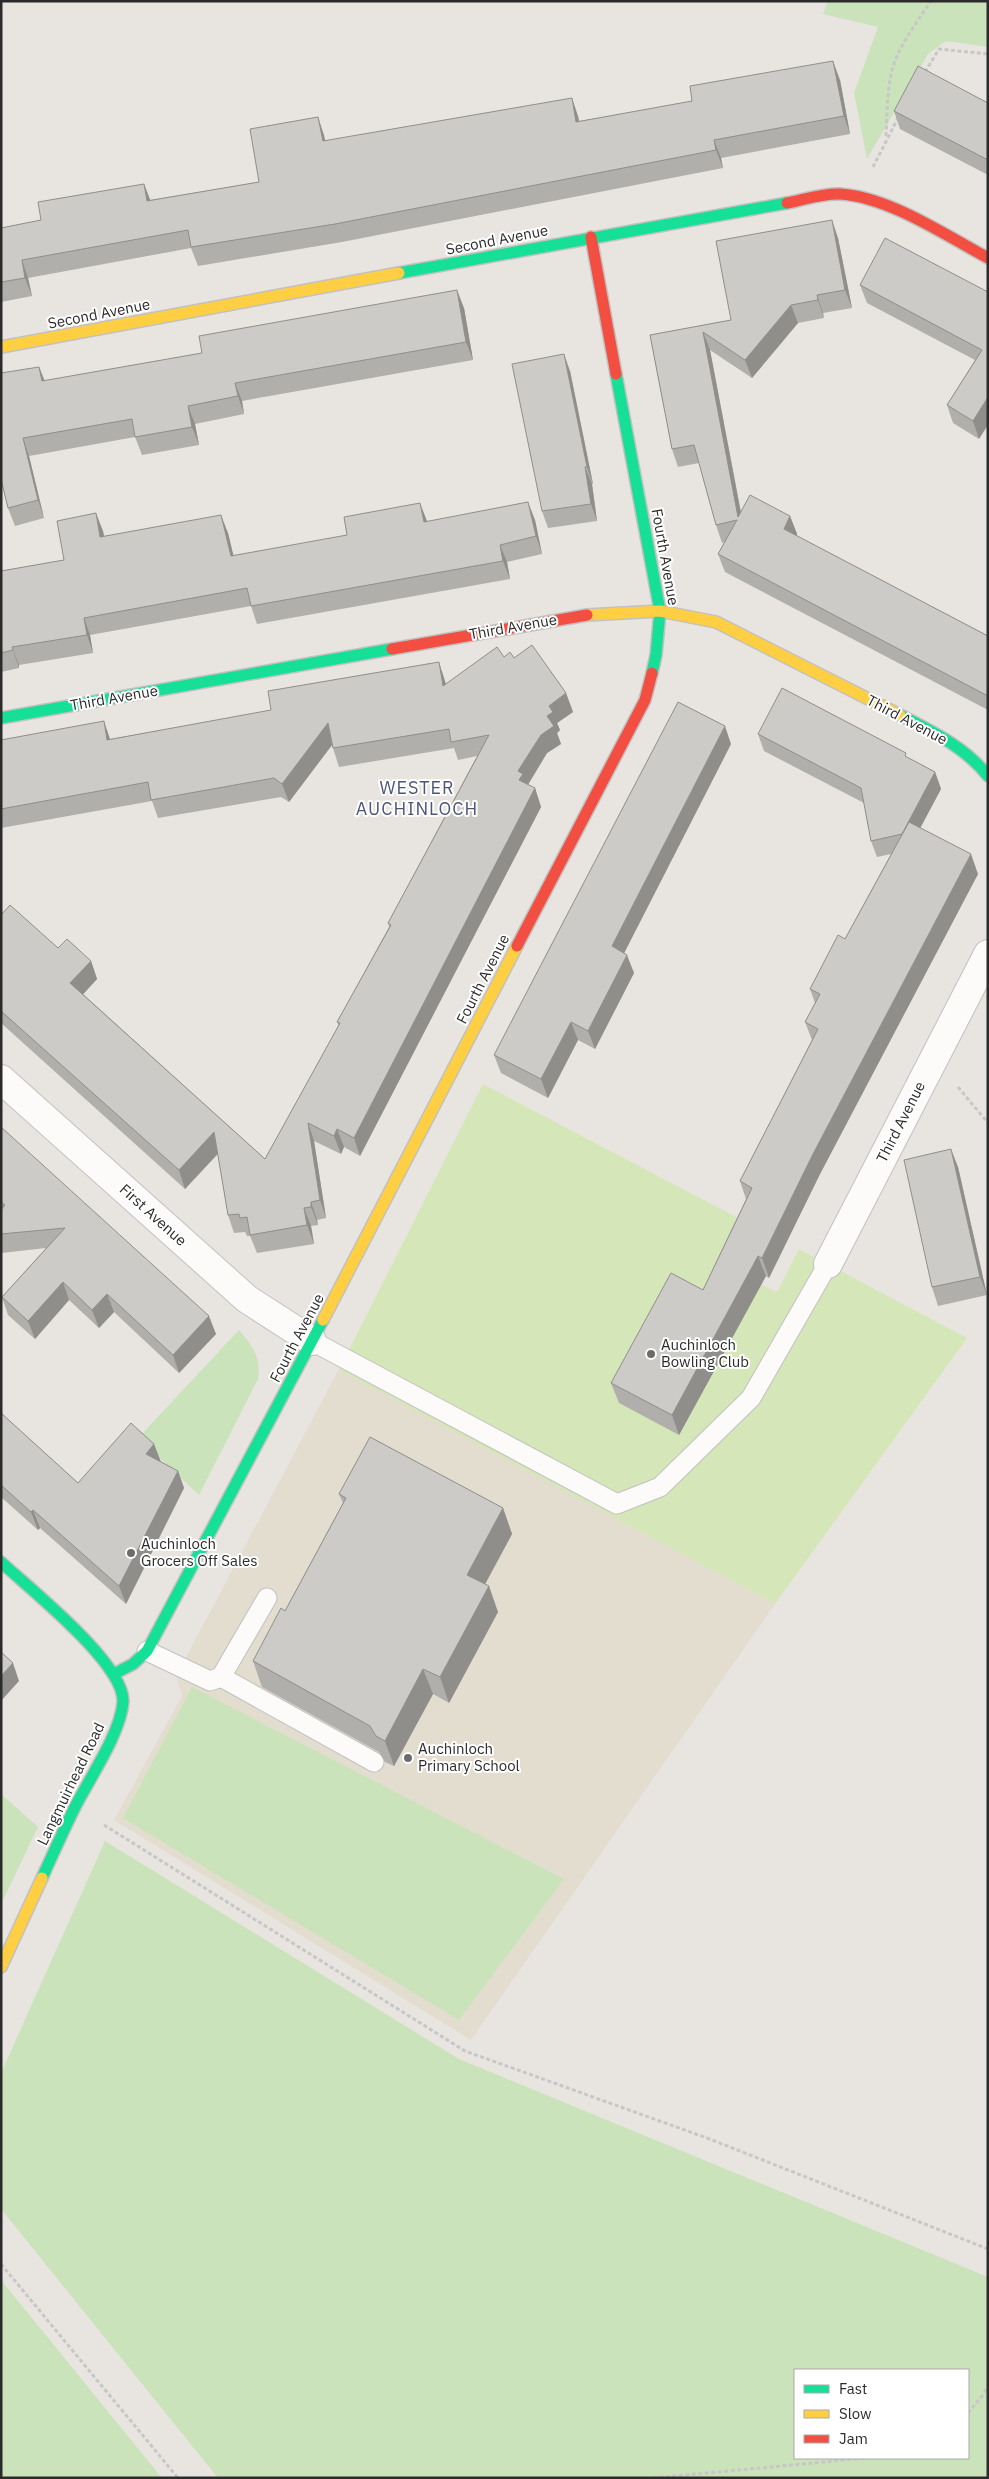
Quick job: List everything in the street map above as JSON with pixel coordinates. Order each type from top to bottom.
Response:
[{"type":"street","name":"Second Avenue","points":[[1,347],[591,237],[839,194],[860,197],[898,210],[988,258]]},
{"type":"street","name":"Fourth Avenue","points":[[114,1674],[134,1664],[147,1652],[312,1341],[645,700],[656,655],[660,611],[591,237]]},
{"type":"street","name":"Third Avenue","points":[[1,718],[596,613],[660,611],[716,622],[943,737],[977,762],[988,776]]},
{"type":"street","name":"Third Avenue","points":[[828,1264],[988,954]]},
{"type":"street","name":"First Avenue","points":[[1,1079],[247,1299],[312,1341]]},
{"type":"street","name":"Langmuirhead Road","points":[[1,1562],[100,1654],[114,1674],[123,1702],[117,1726],[74,1807],[1,1967]]},
{"type":"lane","points":[[312,1341],[617,1504],[660,1486],[751,1398],[828,1264]]},
{"type":"lane","points":[[147,1652],[210,1681],[221,1677],[266,1598]]},
{"type":"lane","points":[[221,1677],[374,1762]]},
{"type":"path","points":[[886,137],[887,106],[892,69],[908,35],[931,1]]},
{"type":"path","points":[[920,81],[939,48],[988,54]]},
{"type":"path","points":[[860,197],[886,137],[901,113]]},
{"type":"path","points":[[934,1057],[988,1123]]},
{"type":"path","points":[[74,1807],[465,2051],[707,2138],[988,2249]]},
{"type":"path","points":[[1,2264],[178,2478]]},
{"type":"path","points":[[969,2411],[988,2386]]},
{"type":"path","points":[[653,2478],[855,2459]]},
{"type":"shaded area","name":"Auchinloch Primary School","points":[[339,1369],[775,1604],[471,2040],[114,1820],[182,1696],[176,1676]]},
{"type":"green space","points":[[828,1],[988,1],[988,47],[946,41],[928,54],[867,159],[854,93],[878,27],[823,14]]},
{"type":"green space","name":"Auchinloch Bowling Club","points":[[483,1084],[740,1219],[718,1264],[777,1292],[799,1249],[967,1338],[775,1604],[339,1370]]},
{"type":"green space","points":[[239,1330],[248,1341],[257,1358],[258,1379],[199,1495],[138,1438]]},
{"type":"green space","points":[[192,1687],[564,1879],[459,2020],[123,1818]]},
{"type":"green space","points":[[1,1794],[38,1827],[1,1904]]},
{"type":"green space","points":[[105,1841],[459,2059],[988,2277],[988,2478],[218,2478],[1,2209],[1,2073]]},
{"type":"green space","points":[[1,2280],[162,2478],[1,2478]]},
{"type":"building","points":[[833,61],[844,116],[714,140],[716,150],[335,224],[191,247],[188,230],[22,260],[25,278],[1,282],[1,228],[41,220],[38,202],[144,184],[147,201],[259,182],[250,129],[318,117],[323,141],[572,98],[576,122],[692,101],[690,86]]},
{"type":"building","points":[[918,66],[988,103],[988,160],[894,111]]},
{"type":"building","points":[[832,220],[845,290],[817,295],[818,300],[791,305],[745,360],[703,332],[738,517],[750,495],[790,516],[784,529],[988,636],[988,696],[718,554],[737,520],[716,525],[694,445],[672,449],[650,335],[731,320],[716,241]]},
{"type":"building","points":[[885,238],[988,292],[988,397],[973,421],[947,405],[982,350],[860,285]]},
{"type":"building","points":[[457,290],[466,342],[235,383],[238,396],[188,406],[192,427],[135,437],[132,419],[23,438],[38,500],[8,508],[1,479],[1,373],[39,367],[42,381],[202,353],[199,336]]},
{"type":"building","points":[[564,354],[587,467],[585,467],[591,504],[542,511],[512,364]]},
{"type":"building","points":[[528,502],[536,536],[500,545],[503,561],[251,606],[247,588],[84,618],[87,635],[12,647],[13,650],[1,653],[1,571],[64,560],[57,521],[96,513],[100,537],[221,515],[231,556],[347,535],[344,517],[420,503],[424,522]]},
{"type":"building","points":[[532,645],[566,693],[549,706],[553,712],[547,716],[554,726],[541,735],[518,771],[523,774],[519,780],[535,788],[354,1138],[337,1129],[334,1136],[308,1123],[320,1200],[311,1202],[311,1207],[304,1208],[307,1225],[250,1235],[247,1217],[240,1218],[239,1214],[228,1215],[214,1132],[179,1170],[1,1011],[1,915],[10,905],[58,948],[67,939],[91,961],[70,983],[265,1159],[340,1023],[337,1022],[391,925],[388,923],[489,735],[451,742],[449,729],[333,748],[328,723],[282,784],[274,778],[151,800],[148,782],[1,809],[1,740],[104,721],[107,740],[271,710],[268,691],[439,662],[443,686],[497,647],[504,657],[510,652],[514,658]]},
{"type":"building","points":[[782,688],[906,753],[905,756],[935,772],[902,834],[871,841],[861,788],[758,734]]},
{"type":"building","points":[[678,702],[725,726],[612,946],[627,955],[588,1031],[571,1022],[541,1079],[494,1055]]},
{"type":"building","points":[[909,822],[971,854],[813,1154],[762,1258],[758,1256],[672,1415],[611,1383],[671,1273],[703,1290],[752,1188],[740,1181],[818,1029],[805,1022],[820,994],[810,989],[838,935],[845,939]]},
{"type":"building","points":[[1,1127],[209,1316],[173,1355],[107,1294],[92,1310],[63,1282],[28,1321],[2,1297],[65,1228],[1,1234],[1,1210],[5,1205],[1,1202]]},
{"type":"building","points":[[951,1149],[980,1277],[932,1287],[904,1160]]},
{"type":"building","points":[[1,1413],[78,1483],[131,1423],[154,1444],[146,1454],[178,1471],[119,1586],[33,1510],[31,1512],[1,1485]]},
{"type":"building","points":[[370,1437],[503,1508],[467,1575],[489,1586],[440,1677],[423,1669],[385,1741],[376,1736],[370,1726],[253,1661],[281,1608],[285,1611],[346,1498],[339,1494]]},
{"type":"building","points":[[1,1652],[13,1663],[1,1676]]},
{"type":"traffic: fast","points":[[399,273],[787,203]]},
{"type":"traffic: fast","points":[[616,374],[660,611],[656,655],[652,673]]},
{"type":"traffic: fast","points":[[1,718],[392,649]]},
{"type":"traffic: fast","points":[[900,715],[959,748],[988,776]]},
{"type":"traffic: fast","points":[[114,1674],[133,1664],[147,1651],[323,1320]]},
{"type":"traffic: fast","points":[[1,1562],[53,1608],[93,1648],[120,1686],[123,1702],[121,1714],[111,1741],[76,1805],[42,1878]]},
{"type":"traffic: slow","points":[[1,347],[399,273]]},
{"type":"traffic: slow","points":[[587,615],[660,611],[716,622],[900,715]]},
{"type":"traffic: slow","points":[[323,1320],[517,946]]},
{"type":"traffic: slow","points":[[1,1967],[42,1878]]},
{"type":"traffic: jam","points":[[787,203],[813,197],[840,194],[878,202],[916,218],[988,258]]},
{"type":"traffic: jam","points":[[591,237],[616,374]]},
{"type":"traffic: jam","points":[[392,649],[587,615]]},
{"type":"traffic: jam","points":[[517,946],[645,700],[652,673]]},
{"type":"place","name":"Auchinloch Bowling Club","points":[[651,1354]]},
{"type":"place","name":"Auchinloch Grocers Off Sales","points":[[131,1553]]},
{"type":"place","name":"Auchinloch Primary School","points":[[408,1758]]},
{"type":"district","name":"WESTER AUCHINLOCH","points":[[417,798]]}]
